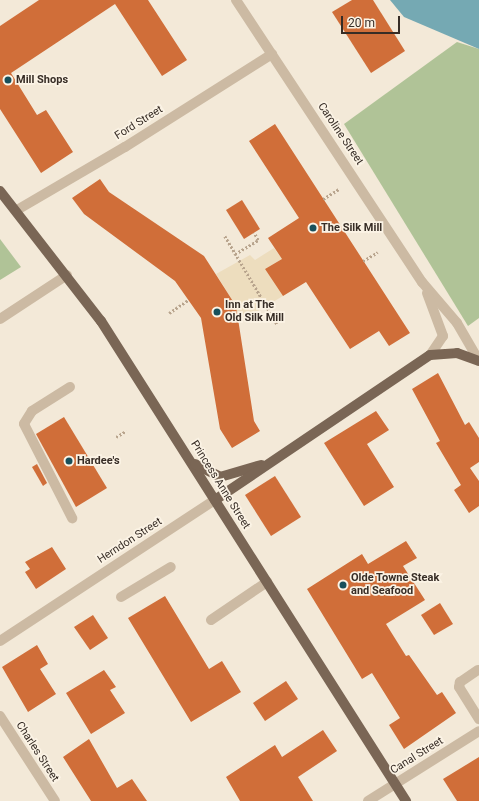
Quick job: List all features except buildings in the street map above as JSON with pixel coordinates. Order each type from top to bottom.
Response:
[{"type":"main road","name":"Princess Anne Street","points":[[0,191],[17,210],[67,275],[190,461],[406,801]]},
{"type":"main road","points":[[430,355],[457,353],[479,361]]},
{"type":"main road","name":"Herndon Street","points":[[215,500],[430,355]]},
{"type":"main road","name":"Herndon Street","points":[[190,461],[220,477],[274,461]]},
{"type":"street","name":"Caroline Street","points":[[236,0],[422,282],[457,323],[479,361]]},
{"type":"street","name":"Ford Street","points":[[17,210],[125,147],[272,54]]},
{"type":"street","points":[[0,319],[67,275]]},
{"type":"street","name":"Caroline Street","points":[[422,282],[443,336],[430,355]]},
{"type":"street","points":[[70,387],[28,414],[24,424],[72,518]]},
{"type":"street","name":"Herndon Street","points":[[0,641],[215,500]]},
{"type":"street","points":[[121,597],[171,567]]},
{"type":"street","points":[[211,620],[267,582]]},
{"type":"street","points":[[478,670],[460,682],[459,687],[479,719]]},
{"type":"street","name":"Charles Street","points":[[0,716],[55,801]]},
{"type":"street","name":"Canal Street","points":[[368,801],[479,731]]},
{"type":"path","points":[[323,199],[339,189]]},
{"type":"path","points":[[235,254],[258,240],[254,233]]},
{"type":"path","points":[[224,236],[277,324]]},
{"type":"path","points":[[363,261],[378,252]]},
{"type":"path","points":[[169,313],[188,300]]},
{"type":"path","points":[[116,437],[126,431]]},
{"type":"green space","points":[[457,42],[479,49],[479,318],[468,326],[344,124]]},
{"type":"green space","points":[[0,239],[21,267],[0,280]]},
{"type":"shaded area","points":[[274,248],[282,259],[265,269],[283,296],[239,322],[236,306],[216,274],[250,255],[255,260]]},
{"type":"water","points":[[390,0],[479,0],[479,49],[404,17]]},
{"type":"place","name":"Mill Shops","points":[[8,80]]},
{"type":"place","name":"The Silk Mill","points":[[313,228]]},
{"type":"place","name":"Inn at The Old Silk Mill","points":[[217,312]]},
{"type":"place","name":"Hardee's","points":[[69,461]]},
{"type":"place","name":"Olde Towne Steak and Seafood","points":[[343,585]]}]
